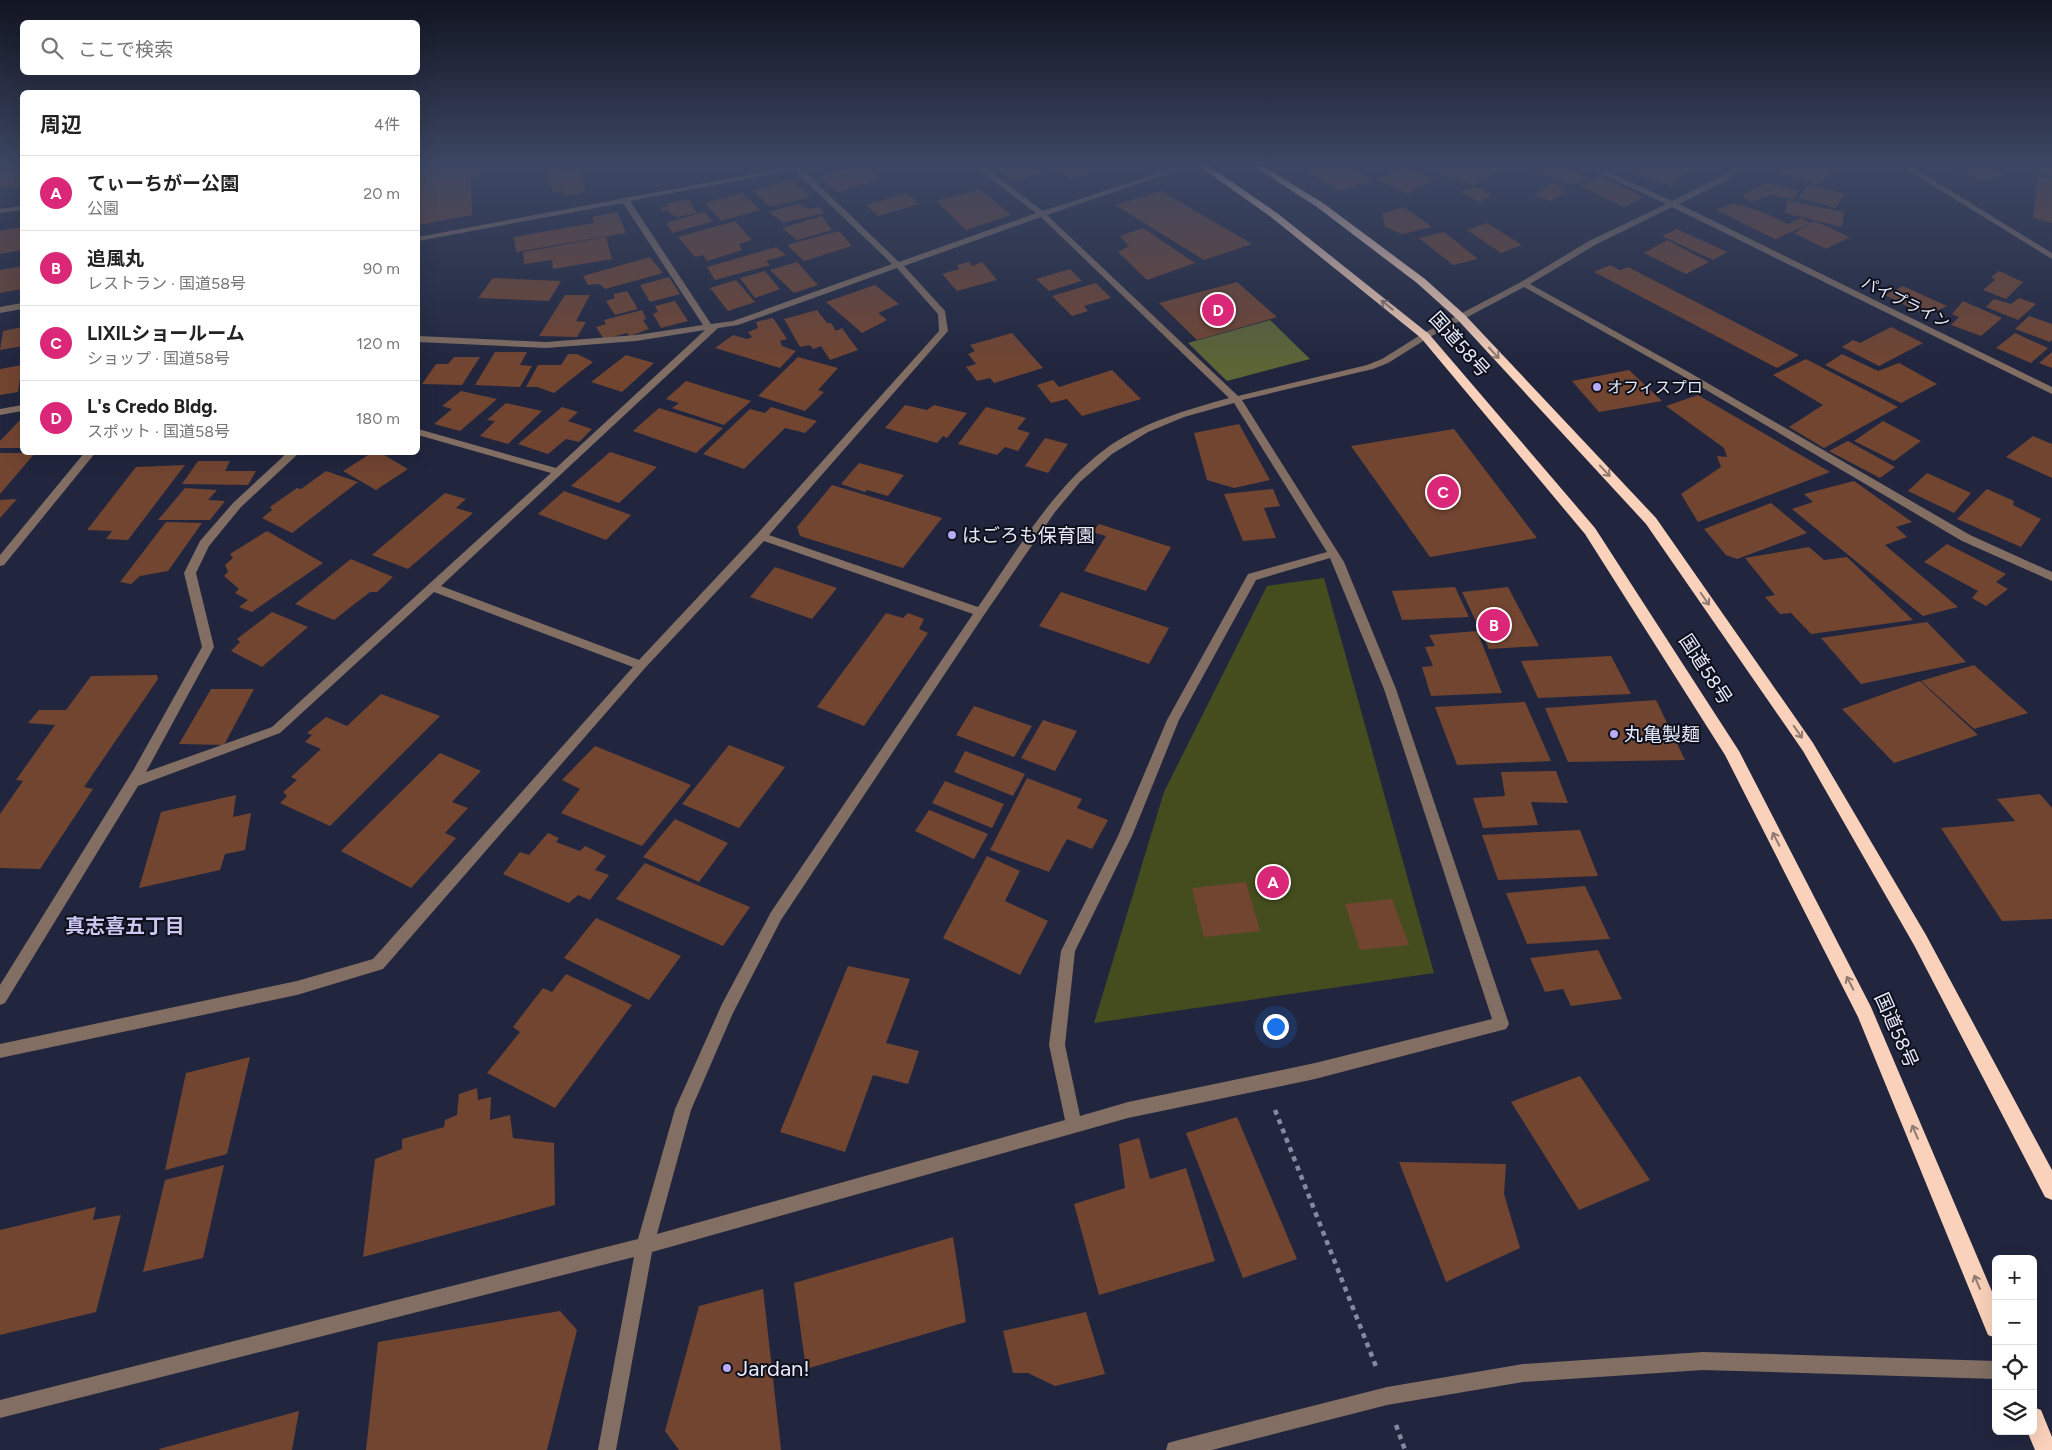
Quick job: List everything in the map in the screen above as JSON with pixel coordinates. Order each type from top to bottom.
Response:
[{"type":"highway","name":"国道58号","points":[[1295,232],[1425,336],[1590,530],[1731,751],[1866,1013],[1992,1318]]},
{"type":"highway","name":"国道58号","points":[[1355,232],[1421,281],[1461,317],[1651,521],[1803,739],[1920,940],[2051,1186]]},
{"type":"highway","points":[[2037,1428],[2046,1450]]},
{"type":"street","points":[[420,241],[466,232]]},
{"type":"street","points":[[646,232],[711,327]]},
{"type":"street","points":[[0,1051],[297,988],[378,964],[641,665],[762,536],[944,331],[942,313],[898,265],[863,232]]},
{"type":"street","points":[[420,339],[546,345],[636,338],[735,323],[992,232]]},
{"type":"street","points":[[0,1409],[645,1246],[1128,1110],[1315,1071],[1501,1024],[1390,689],[1333,554],[1236,399],[1061,232]]},
{"type":"street","points":[[607,1450],[645,1246],[683,1109],[727,1009],[776,916],[980,612],[1051,510],[1076,480],[1108,452],[1144,430],[1182,414],[1370,367],[1385,361],[1425,336],[1524,284],[1592,243],[1616,232]]},
{"type":"street","name":"パイプライン","points":[[1729,232],[2052,391]]},
{"type":"street","points":[[2011,232],[2052,257]]},
{"type":"street","points":[[1524,284],[1682,372],[1966,538],[2052,577]]},
{"type":"street","points":[[0,310],[20,306]]},
{"type":"street","points":[[133,782],[276,730],[558,472],[711,327]]},
{"type":"street","points":[[0,412],[20,408]]},
{"type":"street","points":[[420,433],[558,472]]},
{"type":"street","points":[[0,562],[89,455]]},
{"type":"street","points":[[0,998],[133,782],[208,647],[190,573],[204,544],[237,505],[292,455]]},
{"type":"street","points":[[762,536],[980,612]]},
{"type":"street","points":[[1074,1126],[1057,1045],[1068,951],[1125,836],[1173,720],[1252,577],[1333,554]]},
{"type":"street","points":[[432,587],[641,665]]},
{"type":"street","points":[[1175,1450],[1387,1396],[1523,1373],[1703,1361],[1992,1370]]},
{"type":"path","points":[[1264,1081],[1387,1396],[1405,1450]]},
{"type":"green space","points":[[1270,320],[1310,359],[1227,381],[1188,343]]},
{"type":"green space","points":[[1324,578],[1434,973],[1094,1023],[1164,792],[1267,586]]},
{"type":"building","points":[[0,232],[20,232],[20,250],[0,254]]},
{"type":"building","points":[[544,232],[626,233],[516,252],[514,237]]},
{"type":"building","points":[[697,232],[745,232],[752,240],[739,244],[742,250],[707,261],[703,255],[695,257],[678,237]]},
{"type":"building","points":[[787,232],[826,232],[797,240]]},
{"type":"building","points":[[840,232],[852,246],[804,261],[787,245]]},
{"type":"building","points":[[1132,232],[1148,232],[1195,263],[1147,280],[1118,252],[1129,246],[1120,236]]},
{"type":"building","points":[[1158,232],[1231,232],[1252,244],[1204,260]]},
{"type":"building","points":[[1396,232],[1412,232],[1402,234]]},
{"type":"building","points":[[1444,232],[1478,259],[1453,265],[1419,238]]},
{"type":"building","points":[[1469,232],[1501,232],[1522,245],[1501,253]]},
{"type":"building","points":[[1671,232],[1683,232],[1727,252],[1713,260],[1662,236]]},
{"type":"building","points":[[1760,232],[1792,232],[1775,239]]},
{"type":"building","points":[[1838,232],[1850,237],[1826,249],[1794,233]]},
{"type":"building","points":[[606,237],[612,259],[553,269],[552,260],[524,264],[523,252]]},
{"type":"building","points":[[1667,240],[1709,262],[1686,274],[1644,253]]},
{"type":"building","points":[[776,247],[786,255],[766,261],[770,265],[715,280],[707,267]]},
{"type":"building","points":[[650,257],[663,273],[605,289],[599,284],[588,285],[583,276]]},
{"type":"building","points":[[797,262],[818,285],[794,293],[770,270]]},
{"type":"building","points":[[969,262],[972,266],[982,262],[997,280],[957,291],[942,274],[959,269],[957,265]]},
{"type":"building","points":[[1610,265],[1620,270],[1628,267],[1799,355],[1777,368],[1594,272]]},
{"type":"building","points":[[20,266],[20,289],[0,293],[0,270]]},
{"type":"building","points":[[1070,269],[1082,281],[1049,291],[1036,279]]},
{"type":"building","points":[[765,271],[780,289],[755,298],[740,278]]},
{"type":"building","points":[[1999,271],[2023,282],[2006,299],[1983,290],[1995,280],[1991,277]]},
{"type":"building","points":[[669,277],[680,294],[650,302],[640,285]]},
{"type":"building","points":[[493,278],[561,281],[549,301],[478,298]]},
{"type":"building","points":[[736,280],[755,302],[728,311],[710,288]]},
{"type":"building","points":[[1237,282],[1277,317],[1197,340],[1159,303]]},
{"type":"building","points":[[1096,283],[1111,298],[1084,306],[1088,311],[1072,316],[1052,296]]},
{"type":"building","points":[[875,285],[899,304],[878,313],[887,320],[862,333],[826,302]]},
{"type":"building","points":[[1903,286],[1947,306],[1927,316],[1885,295]]},
{"type":"building","points":[[627,291],[638,309],[615,315],[606,301],[615,298],[613,294]]},
{"type":"building","points":[[565,295],[590,295],[576,321],[586,322],[577,337],[539,336]]},
{"type":"building","points":[[2019,298],[2036,304],[2018,320],[1986,307],[1994,299],[2011,304]]},
{"type":"building","points":[[675,301],[688,321],[661,328],[653,314],[658,312],[655,306]]},
{"type":"building","points":[[1963,301],[2002,318],[1981,336],[1951,325],[1959,317],[1952,314]]},
{"type":"building","points":[[642,310],[646,319],[643,320],[649,329],[630,336],[627,333],[604,339],[596,327],[606,324],[604,320]]},
{"type":"building","points":[[817,310],[827,323],[831,323],[836,331],[842,328],[858,350],[830,360],[821,346],[813,349],[810,345],[800,347],[784,319]]},
{"type":"building","points":[[2029,316],[2052,324],[2052,340],[2050,342],[2015,329]]},
{"type":"building","points":[[773,318],[787,339],[780,341],[782,346],[796,351],[780,368],[715,348],[733,335],[747,339],[752,337],[748,332],[758,328],[756,322]]},
{"type":"building","points":[[20,327],[20,346],[0,350],[3,331]]},
{"type":"building","points":[[1891,327],[1923,343],[1879,366],[1842,347],[1853,340],[1860,343]]},
{"type":"building","points":[[1012,333],[1043,368],[994,383],[990,378],[977,381],[966,367],[976,364],[968,354],[975,351],[970,345]]},
{"type":"building","points":[[2015,333],[2048,348],[2031,363],[1996,348]]},
{"type":"building","points":[[495,352],[527,352],[520,365],[532,366],[520,387],[475,385]]},
{"type":"building","points":[[2052,352],[2052,368],[2039,363]]},
{"type":"building","points":[[568,354],[577,354],[593,362],[554,393],[537,387],[526,387],[538,365],[561,365]]},
{"type":"building","points":[[1842,354],[1878,371],[1899,363],[1937,384],[1901,403],[1825,365]]},
{"type":"building","points":[[626,355],[654,363],[622,392],[591,382]]},
{"type":"building","points":[[454,357],[480,357],[462,385],[422,384],[436,364],[448,364]]},
{"type":"building","points":[[798,357],[838,368],[818,390],[824,392],[805,411],[758,396]]},
{"type":"building","points":[[1806,359],[1898,407],[1824,448],[1789,427],[1823,405],[1773,375]]},
{"type":"building","points":[[20,365],[18,392],[0,395],[0,369]]},
{"type":"building","points":[[1112,370],[1141,399],[1082,416],[1067,399],[1051,403],[1037,385],[1053,380],[1059,387]]},
{"type":"building","points":[[1629,370],[1662,401],[1599,412],[1572,381]]},
{"type":"building","points":[[686,381],[751,401],[724,425],[672,408],[679,403],[666,399]]},
{"type":"building","points":[[461,391],[497,399],[460,431],[434,424],[452,409],[442,406]]},
{"type":"building","points":[[1698,395],[1830,472],[1698,522],[1681,494],[1721,467],[1717,456],[1727,457],[1724,448],[1666,406]]},
{"type":"building","points":[[506,403],[542,411],[508,444],[480,436],[495,421],[487,420]]},
{"type":"building","points":[[905,405],[927,410],[934,405],[967,413],[947,438],[943,436],[937,443],[885,428]]},
{"type":"building","points":[[562,407],[578,412],[568,421],[592,429],[579,442],[566,439],[548,454],[518,444]]},
{"type":"building","points":[[771,407],[817,421],[805,433],[785,428],[744,469],[703,454],[750,409],[765,413]]},
{"type":"building","points":[[986,407],[1026,418],[1017,429],[1030,433],[1018,451],[1005,447],[997,455],[958,444]]},
{"type":"building","points":[[659,408],[723,428],[696,453],[633,431]]},
{"type":"building","points":[[20,420],[20,448],[0,448],[0,441]]},
{"type":"building","points":[[1883,421],[1921,441],[1894,461],[1854,441]]},
{"type":"building","points":[[1239,424],[1270,480],[1234,488],[1207,480],[1194,433]]},
{"type":"building","points":[[1454,429],[1537,538],[1430,557],[1351,446]]},
{"type":"building","points":[[2033,436],[2052,444],[2052,478],[2006,457]]},
{"type":"building","points":[[1045,438],[1068,444],[1048,473],[1025,466]]},
{"type":"building","points":[[1848,441],[1895,467],[1880,478],[1829,451]]},
{"type":"building","points":[[610,452],[657,467],[619,503],[571,486]]},
{"type":"building","points":[[0,453],[33,455],[0,494]]},
{"type":"building","points":[[368,455],[384,455],[408,469],[376,490],[343,471]]},
{"type":"building","points":[[198,461],[230,461],[225,471],[256,471],[248,485],[182,484]]},
{"type":"building","points":[[859,463],[904,475],[888,496],[867,490],[865,492],[841,484]]},
{"type":"building","points":[[185,465],[128,540],[106,539],[112,531],[87,530],[136,467]]},
{"type":"building","points":[[326,471],[358,482],[292,533],[262,518],[272,510],[270,507],[297,488],[301,489]]},
{"type":"building","points":[[1927,473],[1971,493],[1954,513],[1908,491]]},
{"type":"building","points":[[1854,481],[1912,522],[1896,527],[1907,537],[1885,545],[1958,607],[1923,616],[1792,509],[1813,502],[1804,494]]},
{"type":"building","points":[[832,485],[942,518],[903,568],[800,536],[797,527]]},
{"type":"building","points":[[185,488],[217,490],[208,500],[225,501],[210,520],[158,520]]},
{"type":"building","points":[[1273,489],[1280,506],[1264,508],[1276,538],[1243,541],[1224,494]]},
{"type":"building","points":[[1987,489],[2014,501],[2013,505],[2041,519],[2021,547],[1957,519]]},
{"type":"building","points":[[564,491],[631,515],[606,540],[538,514]]},
{"type":"building","points":[[445,493],[466,499],[456,508],[473,513],[408,569],[372,555]]},
{"type":"building","points":[[17,499],[0,518],[0,500]]},
{"type":"building","points":[[1771,503],[1807,533],[1737,559],[1726,555],[1704,529]]},
{"type":"building","points":[[166,522],[202,523],[168,571],[140,576],[131,584],[120,582]]},
{"type":"building","points":[[1099,524],[1171,547],[1146,591],[1084,571],[1106,536],[1092,532]]},
{"type":"building","points":[[267,531],[323,563],[252,612],[239,607],[248,600],[235,593],[239,589],[224,576],[228,572],[225,565],[233,558],[230,554]]},
{"type":"building","points":[[1947,544],[2006,574],[1996,582],[2008,589],[1986,606],[1972,598],[1978,591],[1924,562]]},
{"type":"building","points":[[1809,547],[1824,560],[1847,557],[1913,620],[1811,634],[1791,613],[1780,614],[1765,597],[1775,595],[1745,558]]},
{"type":"building","points":[[351,559],[393,577],[377,592],[370,592],[334,620],[295,604]]},
{"type":"building","points":[[775,567],[837,588],[812,619],[750,597]]},
{"type":"building","points":[[1455,587],[1469,617],[1402,620],[1392,591]]},
{"type":"building","points":[[1508,587],[1539,646],[1489,649],[1462,592]]},
{"type":"building","points":[[1061,592],[1169,628],[1149,664],[1039,626]]},
{"type":"building","points":[[272,612],[308,627],[262,667],[231,651],[240,642],[237,639]]},
{"type":"building","points":[[886,613],[903,618],[908,613],[924,619],[919,629],[928,633],[864,726],[817,707]]},
{"type":"building","points":[[1927,622],[1966,662],[1861,684],[1821,638]]},
{"type":"building","points":[[1477,631],[1502,693],[1431,696],[1422,667],[1433,666],[1425,647],[1435,646],[1429,635]]},
{"type":"building","points":[[1611,656],[1631,694],[1538,698],[1521,661]]},
{"type":"building","points":[[1974,665],[2028,713],[1974,729],[1921,681]]},
{"type":"building","points":[[157,675],[158,679],[84,787],[93,789],[40,869],[0,868],[0,814],[23,781],[16,780],[55,725],[28,723],[39,710],[66,710],[91,676]]},
{"type":"building","points":[[1920,681],[1978,735],[1894,763],[1842,709]]},
{"type":"building","points":[[211,689],[254,689],[224,745],[179,744]]},
{"type":"building","points":[[381,694],[440,716],[330,826],[280,803],[287,796],[283,792],[297,780],[291,777],[321,749],[305,742],[312,735],[307,733],[326,717],[347,726]]},
{"type":"building","name":"丸亀製麺","points":[[1656,700],[1685,760],[1568,762],[1545,708]]},
{"type":"building","points":[[1525,702],[1551,761],[1457,765],[1435,707]]},
{"type":"building","points":[[974,706],[1032,726],[1014,757],[956,735]]},
{"type":"building","points":[[1043,720],[1077,731],[1055,771],[1021,758]]},
{"type":"building","points":[[729,745],[785,767],[739,828],[682,804]]},
{"type":"building","points":[[595,746],[691,785],[642,846],[561,813],[580,789],[562,780]]},
{"type":"building","points":[[965,751],[1025,774],[1013,796],[954,772]]},
{"type":"building","points":[[440,753],[481,771],[452,802],[468,808],[445,833],[456,838],[411,888],[341,851]]},
{"type":"building","points":[[1556,771],[1568,803],[1531,802],[1538,825],[1483,828],[1473,798],[1505,796],[1501,772]]},
{"type":"building","points":[[1027,778],[1082,799],[1077,808],[1108,820],[1092,849],[1067,839],[1049,872],[990,850]]},
{"type":"building","points":[[945,781],[1004,804],[992,828],[932,803]]},
{"type":"building","points":[[2040,794],[2052,808],[2052,919],[2002,921],[1941,828],[2015,821],[1997,799]]},
{"type":"building","points":[[236,795],[233,817],[251,813],[245,850],[225,854],[220,870],[139,888],[161,812]]},
{"type":"building","points":[[929,810],[988,834],[974,859],[915,831]]},
{"type":"building","points":[[675,819],[728,843],[699,882],[643,857]]},
{"type":"building","points":[[1580,830],[1598,876],[1498,880],[1482,835]]},
{"type":"building","points":[[548,833],[559,838],[556,842],[580,851],[585,846],[606,856],[595,870],[609,875],[590,900],[578,895],[569,903],[503,874],[520,852],[529,855]]},
{"type":"building","points":[[987,856],[1020,871],[1005,901],[1048,921],[1020,975],[943,938]]},
{"type":"building","points":[[645,863],[750,907],[723,946],[616,899]]},
{"type":"building","points":[[1246,882],[1260,931],[1204,937],[1192,888]]},
{"type":"building","points":[[1585,886],[1610,939],[1527,944],[1506,893]]},
{"type":"building","points":[[1392,899],[1409,945],[1360,950],[1345,904]]},
{"type":"building","points":[[596,918],[681,956],[649,1000],[564,958]]},
{"type":"building","points":[[1598,950],[1622,999],[1571,1006],[1563,989],[1545,992],[1530,958]]},
{"type":"building","points":[[848,966],[910,979],[886,1043],[919,1051],[908,1084],[873,1075],[845,1152],[780,1132]]},
{"type":"building","points":[[566,974],[632,1005],[555,1108],[487,1073],[520,1032],[513,1027],[543,988],[552,992]]},
{"type":"building","points":[[250,1057],[227,1154],[165,1170],[186,1073]]},
{"type":"building","points":[[1580,1076],[1650,1180],[1579,1210],[1511,1102]]},
{"type":"building","points":[[477,1088],[478,1100],[491,1097],[490,1120],[510,1115],[513,1138],[554,1143],[555,1205],[363,1257],[375,1159],[402,1149],[402,1139],[444,1127],[445,1120],[457,1115],[459,1094]]},
{"type":"building","points":[[1237,1117],[1297,1259],[1243,1278],[1186,1133]]},
{"type":"building","points":[[1139,1138],[1150,1179],[1186,1168],[1215,1261],[1099,1295],[1074,1204],[1125,1188],[1119,1144]]},
{"type":"building","points":[[1399,1162],[1506,1164],[1504,1194],[1520,1248],[1446,1282]]},
{"type":"building","points":[[224,1165],[203,1258],[143,1272],[165,1180]]},
{"type":"building","points":[[96,1207],[93,1220],[121,1215],[96,1312],[0,1335],[0,1230]]},
{"type":"building","points":[[953,1237],[966,1322],[806,1369],[794,1283]]},
{"type":"building","name":"Jardan!","points":[[763,1289],[781,1450],[679,1450],[665,1431],[699,1306]]},
{"type":"building","points":[[560,1311],[577,1330],[547,1450],[366,1450],[378,1342]]},
{"type":"building","points":[[1086,1312],[1105,1374],[1055,1386],[1028,1373],[1013,1373],[1003,1331]]},
{"type":"building","points":[[299,1411],[292,1450],[159,1449]]},
{"type":"place","name":"L's Credo Bldg.","points":[[1218,310]]},
{"type":"place","name":"オフィスプロ","points":[[1597,387]]},
{"type":"place","name":"LIXILショールーム","points":[[1443,492]]},
{"type":"place","name":"はごろも保育園","points":[[952,535]]},
{"type":"place","name":"追風丸","points":[[1494,625]]},
{"type":"place","name":"丸亀製麺","points":[[1614,734]]},
{"type":"place","name":"てぃーちがー公園","points":[[1273,882]]},
{"type":"place","name":"Jardan!","points":[[727,1368]]},
{"type":"district","name":"真志喜五丁目","points":[[125,926]]}]
